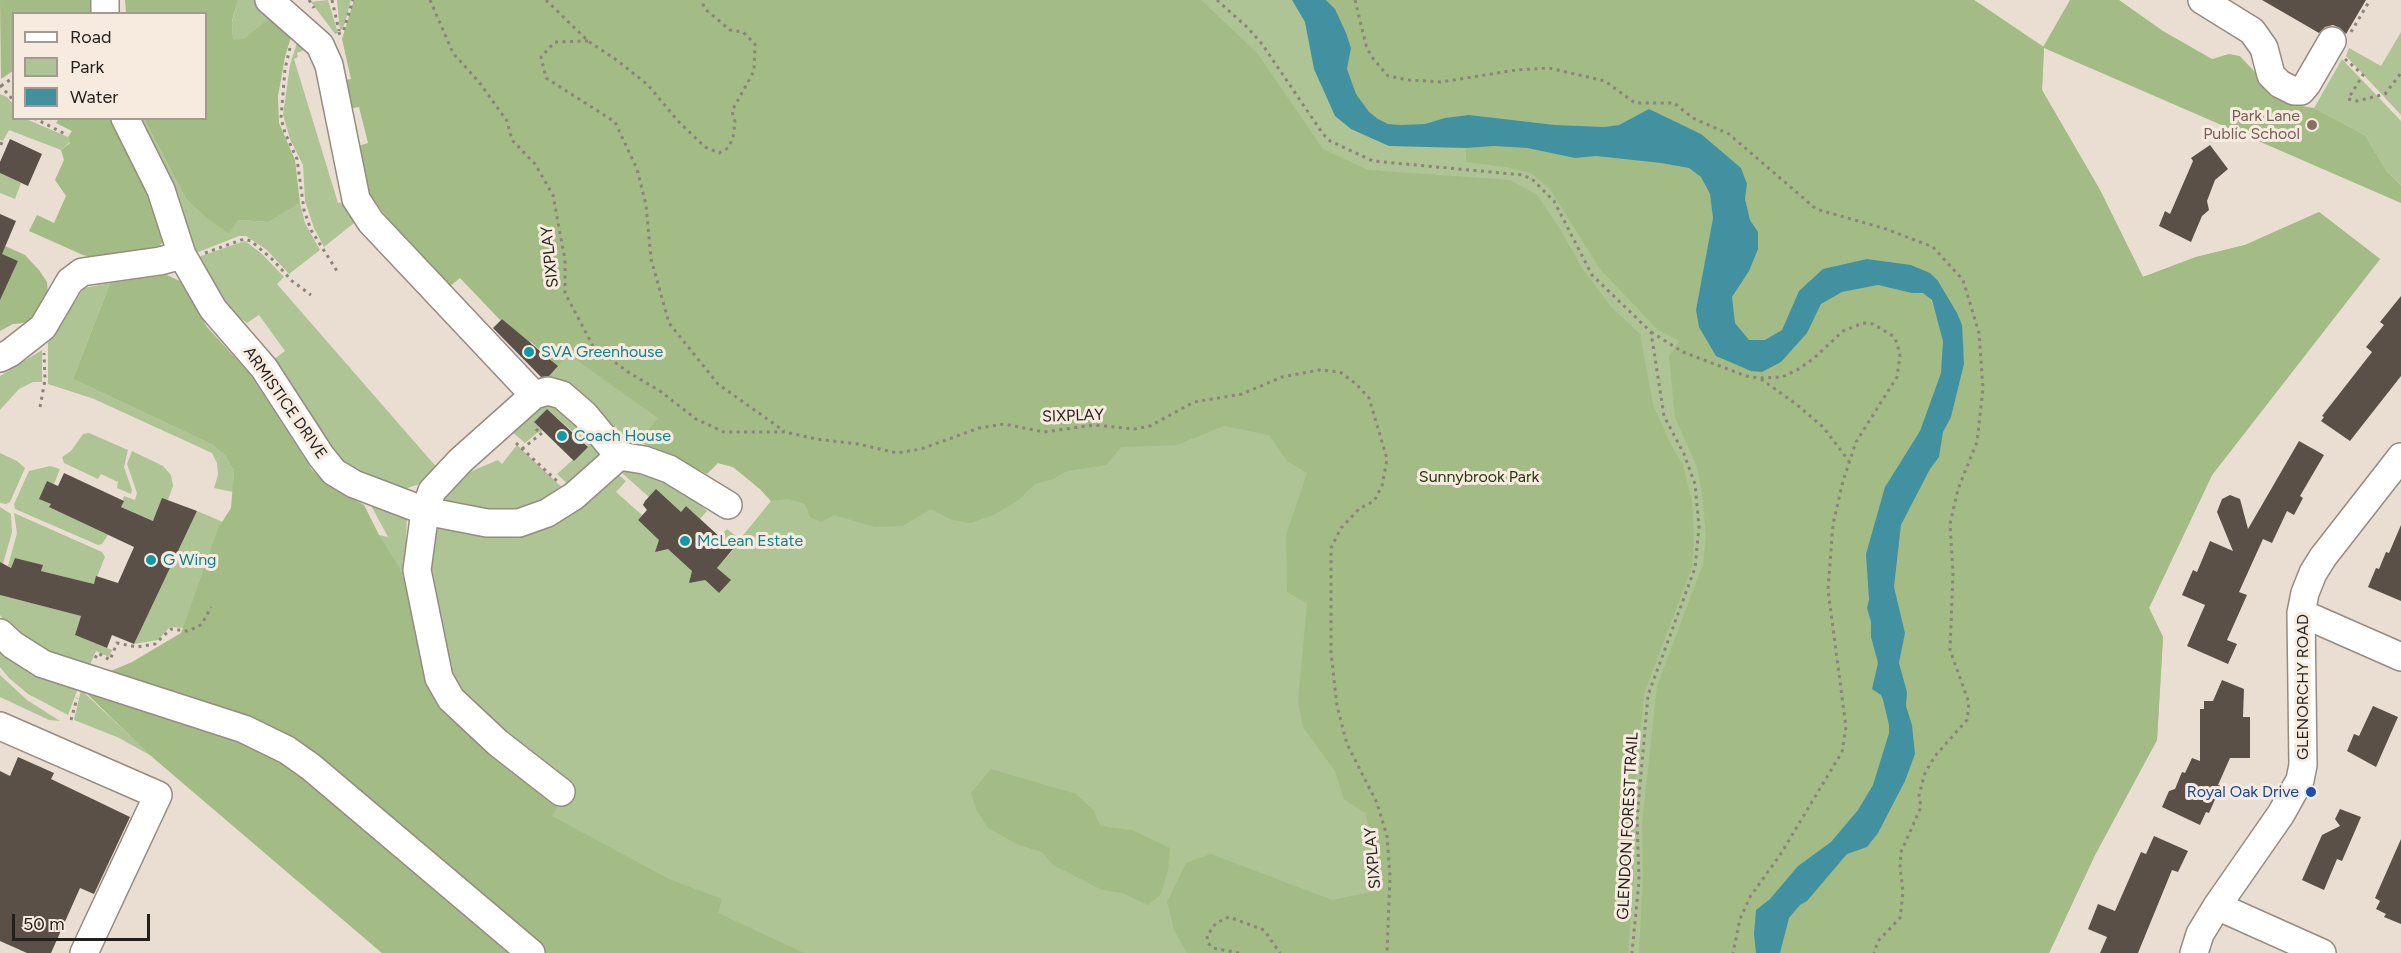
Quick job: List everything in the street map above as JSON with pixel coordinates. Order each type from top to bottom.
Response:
[{"type":"street","points":[[269,0],[308,19],[320,45],[328,65],[356,199],[371,222],[533,407]]},
{"type":"street","points":[[2202,0],[2252,31],[2264,48],[2271,75],[2280,84],[2294,91],[2301,91],[2336,46]]},
{"type":"street","name":"ARMISTICE DRIVE","points":[[126,120],[161,190],[182,255],[213,309],[264,368],[321,456],[334,472],[354,484],[424,511],[488,523],[519,523],[547,513],[574,496],[619,456]]},
{"type":"street","points":[[0,358],[19,347],[43,327],[70,281],[82,272],[182,255]]},
{"type":"street","points":[[561,792],[467,716],[451,699],[439,678],[417,570],[424,511],[432,490],[459,461],[498,427],[533,407],[548,391],[562,394],[585,415],[619,456],[644,460],[669,469],[728,505]]},
{"type":"street","name":"GLENORCHY ROAD","points":[[2194,953],[2200,934],[2217,906],[2286,807],[2300,780],[2303,765],[2301,614],[2305,593],[2313,573],[2401,457]]},
{"type":"street","points":[[2301,614],[2401,657]]},
{"type":"street","points":[[0,633],[13,645],[43,664],[244,729],[286,750],[310,766],[531,953]]},
{"type":"street","points":[[0,726],[158,795],[84,953]]},
{"type":"street","points":[[2217,906],[2322,953]]},
{"type":"path","points":[[309,0],[308,19],[291,46],[285,69],[281,118],[297,159],[304,210],[311,230],[337,271]]},
{"type":"path","points":[[332,0],[337,34],[343,32],[353,0]]},
{"type":"path","name":"SIXPLAY","points":[[430,0],[444,27],[453,53],[479,82],[507,121],[512,140],[535,164],[553,195],[566,260],[565,293],[593,346],[628,372],[660,391],[696,419],[724,432],[785,432],[897,453],[921,449],[979,428],[1004,424],[1044,432],[1094,425],[1135,429],[1150,426],[1194,402],[1242,394],[1282,377],[1319,370],[1340,372],[1355,383],[1369,398],[1387,459],[1382,486],[1374,501],[1359,509],[1341,528],[1331,548],[1331,652],[1336,706],[1347,744],[1377,803],[1387,836],[1390,877],[1387,953]]},
{"type":"path","points":[[546,0],[588,41],[618,61],[648,86],[678,121],[705,147],[719,153],[728,148],[733,138],[735,122],[732,111],[754,71],[755,44],[743,32],[730,30],[705,9],[701,0]]},
{"type":"path","points":[[1217,0],[1255,36],[1323,134],[1339,146],[1373,161],[1523,175],[1533,180],[1555,202],[1592,275],[1651,332],[1683,352],[1746,376],[1782,377],[1813,359],[1835,337],[1853,326],[1863,323],[1873,324],[1893,336],[1899,350],[1899,372],[1856,442],[1837,501],[1828,562],[1828,590],[1846,728],[1842,752],[1784,849],[1750,897],[1740,919],[1733,953]]},
{"type":"path","points":[[1355,0],[1366,45],[1371,56],[1388,76],[1441,82],[1516,70],[1549,68],[1605,81],[1635,103],[1674,104],[1693,118],[1729,134],[1816,209],[1886,229],[1933,247],[1963,280],[1979,333],[1983,388],[1977,442],[1958,489],[1950,524],[1953,573],[1950,650],[1969,703],[1967,720],[1935,756],[1925,773],[1919,795],[1921,807],[1901,852],[1903,892],[1900,918],[1878,941],[1874,953]]},
{"type":"path","points":[[2370,0],[2336,46],[2345,59],[2363,75],[2348,99],[2357,101],[2385,94],[2401,73]]},
{"type":"path","points":[[588,41],[555,42],[540,57],[546,78],[615,122],[637,169],[646,205],[651,259],[669,323],[718,384],[785,432]]},
{"type":"path","points":[[0,86],[12,98]]},
{"type":"path","points":[[37,120],[68,135]]},
{"type":"path","points":[[0,143],[7,146]]},
{"type":"path","points":[[182,255],[197,256],[244,239],[251,241],[292,281],[311,295]]},
{"type":"path","name":"GLENDON FOREST TRAIL","points":[[1632,953],[1639,881],[1637,819],[1648,694],[1695,568],[1699,537],[1695,484],[1684,454],[1664,416],[1651,332]]},
{"type":"path","points":[[40,407],[45,368]]},
{"type":"path","points":[[1759,378],[1796,404],[1822,427],[1849,461]]},
{"type":"path","points":[[522,449],[542,433],[531,426],[533,407]]},
{"type":"path","points":[[498,427],[574,496]]},
{"type":"path","points":[[98,653],[110,660],[117,643],[136,647],[155,644],[171,629],[187,631],[195,628],[202,624],[211,607]]},
{"type":"path","points":[[71,720],[80,688]]},
{"type":"path","points":[[1239,953],[1213,948],[1208,943],[1207,936],[1216,923],[1229,916],[1264,930],[1280,953]]},
{"type":"green space","points":[[0,0],[95,0],[94,12],[12,12],[12,72],[1,79]]},
{"type":"green space","points":[[125,0],[238,0],[232,21],[233,40],[244,39],[273,15],[295,33],[290,40],[285,57],[278,96],[279,123],[295,160],[300,203],[269,222],[239,220],[228,233],[206,218],[186,199],[145,120],[207,120],[207,12],[126,12]]},
{"type":"green space","points":[[238,0],[256,0],[273,15],[244,40],[233,40],[232,22]]},
{"type":"green space","points":[[328,0],[338,33],[335,34],[311,2]]},
{"type":"green space","points":[[337,0],[351,0],[345,23],[340,32]]},
{"type":"green space","points":[[354,0],[1201,0],[1257,53],[1323,149],[1368,170],[1510,180],[1537,195],[1582,268],[1611,307],[1640,334],[1653,405],[1683,465],[1692,501],[1694,542],[1692,567],[1644,694],[1633,809],[1634,879],[1628,953],[1187,953],[1174,930],[1167,902],[1186,863],[1211,854],[1332,900],[1376,891],[1381,871],[1365,813],[1344,799],[1335,771],[1303,727],[1298,702],[1307,603],[1287,592],[1286,535],[1307,473],[1287,461],[1269,435],[1224,426],[1177,445],[1121,447],[1106,465],[1067,471],[1053,479],[1035,484],[1019,500],[993,515],[971,523],[952,520],[931,509],[903,526],[875,527],[834,515],[821,522],[810,517],[805,504],[788,499],[771,501],[733,467],[718,463],[707,474],[673,456],[639,442],[658,418],[568,354],[558,366],[502,319],[500,320],[460,278],[449,287],[387,218],[366,188],[353,148],[368,143],[359,107],[342,110],[336,82],[351,79],[342,39]]},
{"type":"green space","name":"Sunnybrook Park","points":[[384,0],[1974,0],[2044,47],[2042,90],[2100,190],[2143,277],[2196,257],[2245,245],[2319,212],[2380,259],[2212,475],[2149,608],[2163,637],[2157,740],[2095,855],[2049,953],[382,953],[150,755],[117,737],[74,720],[81,690],[151,755],[379,535],[388,537],[368,500],[407,517],[406,541],[434,548],[438,525],[495,529],[616,473],[626,481],[616,492],[642,515],[638,520],[719,593],[730,580],[717,568],[733,550],[719,537],[727,529],[740,539],[771,501],[733,467],[718,463],[658,419],[639,442],[620,440],[565,385],[548,376],[568,353]]},
{"type":"green space","points":[[1326,0],[1974,0],[2043,47],[2070,0],[2119,0],[2163,31],[2212,59],[2229,54],[2240,56],[2277,96],[2296,105],[2314,108],[2365,135],[2386,170],[2401,185],[2401,203],[2044,48],[2042,90],[2100,190],[2143,277],[2196,257],[2245,245],[2319,212],[2380,259],[2212,475],[2149,608],[2163,637],[2157,740],[2095,855],[2049,953],[1780,953],[1789,918],[1847,854],[1867,847],[1878,833],[1905,781],[1915,754],[1912,725],[1906,706],[1907,692],[1899,663],[1905,633],[1894,588],[1901,525],[1930,469],[1939,457],[1943,432],[1951,417],[1964,364],[1930,273],[1911,265],[1867,259],[1848,265],[1837,265],[1799,291],[1782,330],[1765,341],[1749,340],[1735,323],[1732,297],[1749,271],[1758,232],[1750,220],[1745,199],[1747,184],[1701,134],[1649,109],[1619,125],[1604,127],[1555,125],[1469,115],[1445,118],[1425,124],[1388,124],[1368,112],[1356,94],[1347,69],[1351,48],[1335,9]]},
{"type":"green space","points":[[2401,32],[2401,115],[2346,56],[2349,48],[2381,66]]},
{"type":"green space","points":[[299,36],[309,48],[297,53],[298,57],[294,59],[338,203],[347,202],[354,223],[324,247],[314,228],[305,201],[303,165],[290,139],[283,115],[290,65]]},
{"type":"green space","points":[[2342,59],[2401,121],[2401,185],[2386,170],[2365,135],[2314,108]]},
{"type":"green space","points":[[0,94],[12,103],[12,120],[28,120],[68,137],[70,142],[61,150],[9,130],[3,141],[0,140]]},
{"type":"green space","points":[[58,120],[118,120],[166,225],[166,239],[159,246],[143,255],[103,260],[83,255],[29,231],[37,215],[54,223],[66,196],[55,180],[64,160],[61,150],[70,143],[68,137],[72,131],[56,123]]},
{"type":"green space","points":[[134,120],[145,120],[186,199],[206,218],[228,232],[239,220],[269,222],[300,203],[305,223],[320,250],[289,274],[267,250],[246,236],[239,236],[196,253],[171,190]]},
{"type":"green space","points":[[1494,146],[1527,148],[1575,158],[1596,156],[1661,163],[1689,168],[1701,177],[1710,194],[1713,218],[1696,310],[1716,356],[1807,333],[1821,304],[1842,292],[1878,285],[1928,295],[1938,318],[1943,341],[1941,373],[1920,431],[1885,487],[1867,608],[1878,663],[1872,689],[1881,695],[1883,700],[1889,733],[1873,785],[1858,810],[1831,842],[1798,866],[1770,899],[1756,910],[1754,934],[1756,953],[1639,953],[1643,876],[1642,824],[1657,686],[1703,564],[1706,536],[1697,467],[1675,417],[1669,356],[1680,341],[1658,330],[1600,269],[1550,189],[1531,173],[1466,162],[1466,148]]},
{"type":"green space","points":[[0,173],[21,183],[15,199],[0,193]]},
{"type":"green space","points":[[245,241],[262,254],[284,277],[277,284],[439,470],[417,485],[404,489],[352,469],[326,446],[273,360],[285,351],[259,315],[247,323],[215,295],[198,257]]},
{"type":"green space","points":[[5,246],[25,255],[39,270],[47,282],[48,296],[35,322],[13,324],[0,331],[0,285],[6,287],[18,261],[1,254]]},
{"type":"green space","points":[[167,275],[182,282],[207,327],[250,374],[312,470],[334,489],[364,505],[400,569],[423,650],[562,799],[552,816],[669,879],[722,899],[718,913],[804,953],[545,953],[339,778],[106,673],[132,662],[181,633],[217,530],[231,508],[234,471],[226,457],[213,445],[73,379],[110,283]]},
{"type":"green space","points":[[110,283],[73,379],[213,445],[226,457],[234,471],[233,492],[214,488],[218,475],[217,463],[212,453],[94,399],[48,384],[48,343],[84,288]]},
{"type":"green space","points":[[42,350],[42,382],[33,382],[19,389],[0,410],[0,376]]},
{"type":"green space","points":[[548,397],[606,453],[570,486],[557,474],[588,446],[580,438],[547,409],[534,422],[543,431],[525,443],[510,430]]},
{"type":"green space","points":[[89,433],[128,450],[124,467],[132,490],[131,494],[117,488],[118,482],[101,474],[98,479],[64,463],[62,457],[71,451],[83,434]]},
{"type":"green space","points":[[517,445],[570,495],[537,510],[491,515],[444,503],[446,492],[467,473],[498,460],[502,464]]},
{"type":"green space","points":[[132,451],[163,466],[171,475],[173,486],[168,500],[153,521],[121,507],[124,496],[135,500],[137,493],[127,464]]},
{"type":"green space","points":[[0,453],[17,461],[25,468],[10,502],[6,504],[0,503]]},
{"type":"green space","points":[[50,466],[60,469],[54,484],[47,481],[40,499],[51,504],[50,507],[108,535],[102,544],[98,545],[15,509],[14,504],[29,471]]},
{"type":"green space","points":[[642,469],[683,489],[707,511],[700,519],[686,506],[681,512],[649,497],[622,473],[626,470]]},
{"type":"green space","points":[[0,507],[11,514],[12,532],[3,564],[0,562]]},
{"type":"green space","points":[[197,511],[223,522],[217,530],[183,628],[170,627],[158,640],[134,644]]},
{"type":"green space","points":[[14,513],[102,552],[105,557],[94,584],[41,571],[42,565],[15,558],[11,568],[8,566],[17,533]]},
{"type":"green space","points":[[0,595],[81,616],[75,635],[112,650],[109,657],[96,651],[89,667],[45,649],[22,636],[0,615]]},
{"type":"green space","points":[[0,649],[78,688],[68,715],[28,694],[9,678],[0,667]]},
{"type":"green space","points":[[0,675],[27,700],[60,721],[49,720],[0,697]]},
{"type":"green space","points":[[83,690],[275,753],[512,953],[382,953],[150,755]]},
{"type":"green space","points":[[991,769],[1076,794],[1094,811],[1100,826],[1132,830],[1170,848],[1168,870],[1161,894],[1148,905],[1122,893],[1102,890],[1053,865],[1042,852],[1019,845],[988,828],[976,809],[971,793]]},
{"type":"water","points":[[1292,0],[1326,0],[1335,9],[1351,48],[1347,69],[1356,94],[1369,112],[1388,124],[1425,124],[1445,118],[1469,115],[1555,125],[1604,127],[1619,125],[1649,109],[1701,134],[1741,168],[1747,184],[1745,199],[1750,220],[1758,232],[1758,249],[1749,271],[1732,297],[1735,323],[1749,340],[1765,340],[1782,330],[1799,291],[1823,269],[1867,259],[1911,265],[1930,273],[1938,281],[1957,313],[1962,325],[1964,364],[1951,417],[1943,432],[1939,457],[1930,469],[1901,525],[1894,587],[1905,633],[1899,663],[1907,692],[1906,706],[1912,725],[1915,754],[1905,781],[1878,833],[1867,847],[1847,854],[1807,901],[1800,905],[1789,918],[1780,953],[1756,953],[1754,934],[1756,910],[1770,899],[1798,866],[1831,842],[1858,810],[1873,785],[1889,733],[1883,700],[1881,695],[1872,689],[1878,663],[1867,608],[1869,599],[1866,554],[1885,487],[1920,431],[1941,373],[1943,341],[1932,300],[1923,293],[1912,293],[1878,285],[1842,292],[1821,304],[1807,333],[1781,362],[1762,372],[1751,371],[1716,356],[1699,327],[1696,310],[1713,218],[1710,194],[1701,177],[1689,168],[1661,163],[1596,156],[1575,158],[1527,148],[1389,146],[1351,129],[1335,116],[1314,69],[1305,22]]},
{"type":"building","points":[[2262,0],[2366,0],[2346,34],[2333,25],[2325,27],[2319,33]]},
{"type":"building","points":[[10,139],[42,154],[28,186],[0,173],[0,162]]},
{"type":"building","points":[[2210,145],[2228,169],[2215,180],[2207,201],[2209,210],[2202,216],[2191,242],[2159,226],[2165,211],[2170,214],[2193,161],[2191,158]]},
{"type":"building","points":[[0,214],[16,221],[2,254],[18,261],[0,300]]},
{"type":"building","points":[[2401,296],[2401,376],[2350,441],[2321,421],[2324,417],[2322,416],[2372,352],[2366,347],[2384,325],[2380,322]]},
{"type":"building","name":"SVA Greenhouse","points":[[502,319],[558,366],[549,376],[541,377],[493,328]]},
{"type":"building","name":"Coach House","points":[[547,409],[588,447],[574,461],[534,422]]},
{"type":"building","points":[[2299,441],[2324,455],[2300,496],[2303,498],[2294,515],[2287,511],[2272,543],[2263,539],[2239,592],[2247,595],[2227,640],[2237,644],[2228,664],[2187,646],[2205,605],[2182,595],[2193,570],[2197,572],[2210,541],[2233,551],[2217,512],[2222,499],[2230,495],[2240,499],[2248,529]]},
{"type":"building","name":"G Wing","points":[[64,473],[124,501],[121,507],[153,521],[162,498],[197,511],[134,644],[112,635],[107,648],[75,635],[81,616],[0,595],[0,562],[11,568],[15,558],[43,565],[41,571],[94,584],[96,576],[118,583],[134,547],[49,507],[51,504],[39,499],[47,481],[58,486]]},
{"type":"building","name":"McLean Estate","points":[[656,489],[681,512],[686,506],[733,549],[717,568],[731,580],[719,593],[705,580],[689,583],[692,571],[668,549],[655,552],[659,540],[638,520],[647,510],[643,505],[645,501]]},
{"type":"building","points":[[2401,525],[2401,601],[2368,587],[2376,568],[2379,569],[2386,552],[2389,553]]},
{"type":"building","points":[[2222,680],[2244,689],[2243,717],[2250,717],[2250,758],[2230,758],[2209,813],[2206,812],[2200,825],[2162,807],[2169,791],[2175,789],[2182,772],[2185,773],[2192,758],[2200,761],[2200,709],[2204,709],[2204,701],[2213,701]]},
{"type":"building","points":[[2373,706],[2398,717],[2376,767],[2347,751],[2354,734],[2359,736]]},
{"type":"building","points":[[18,757],[54,773],[51,779],[130,817],[94,894],[80,888],[51,953],[27,953],[0,941],[0,771],[10,776]]},
{"type":"building","points":[[2340,809],[2361,817],[2342,861],[2337,859],[2324,890],[2302,880],[2322,835],[2340,826],[2335,819]]},
{"type":"building","points":[[2154,836],[2188,851],[2178,872],[2172,870],[2138,953],[2100,953],[2107,937],[2088,929],[2098,904],[2115,911],[2141,852],[2146,854]]},
{"type":"building","points":[[2401,839],[2401,924],[2384,917],[2386,914],[2376,909],[2380,901],[2375,898]]},
{"type":"place","name":"Park Lane Public School","points":[[2312,125]]},
{"type":"place","name":"SVA Greenhouse","points":[[529,352]]},
{"type":"place","name":"Coach House","points":[[562,436]]},
{"type":"place","name":"McLean Estate","points":[[685,541]]},
{"type":"place","name":"G Wing","points":[[151,560]]},
{"type":"place","name":"Royal Oak Drive","points":[[2311,792]]}]
